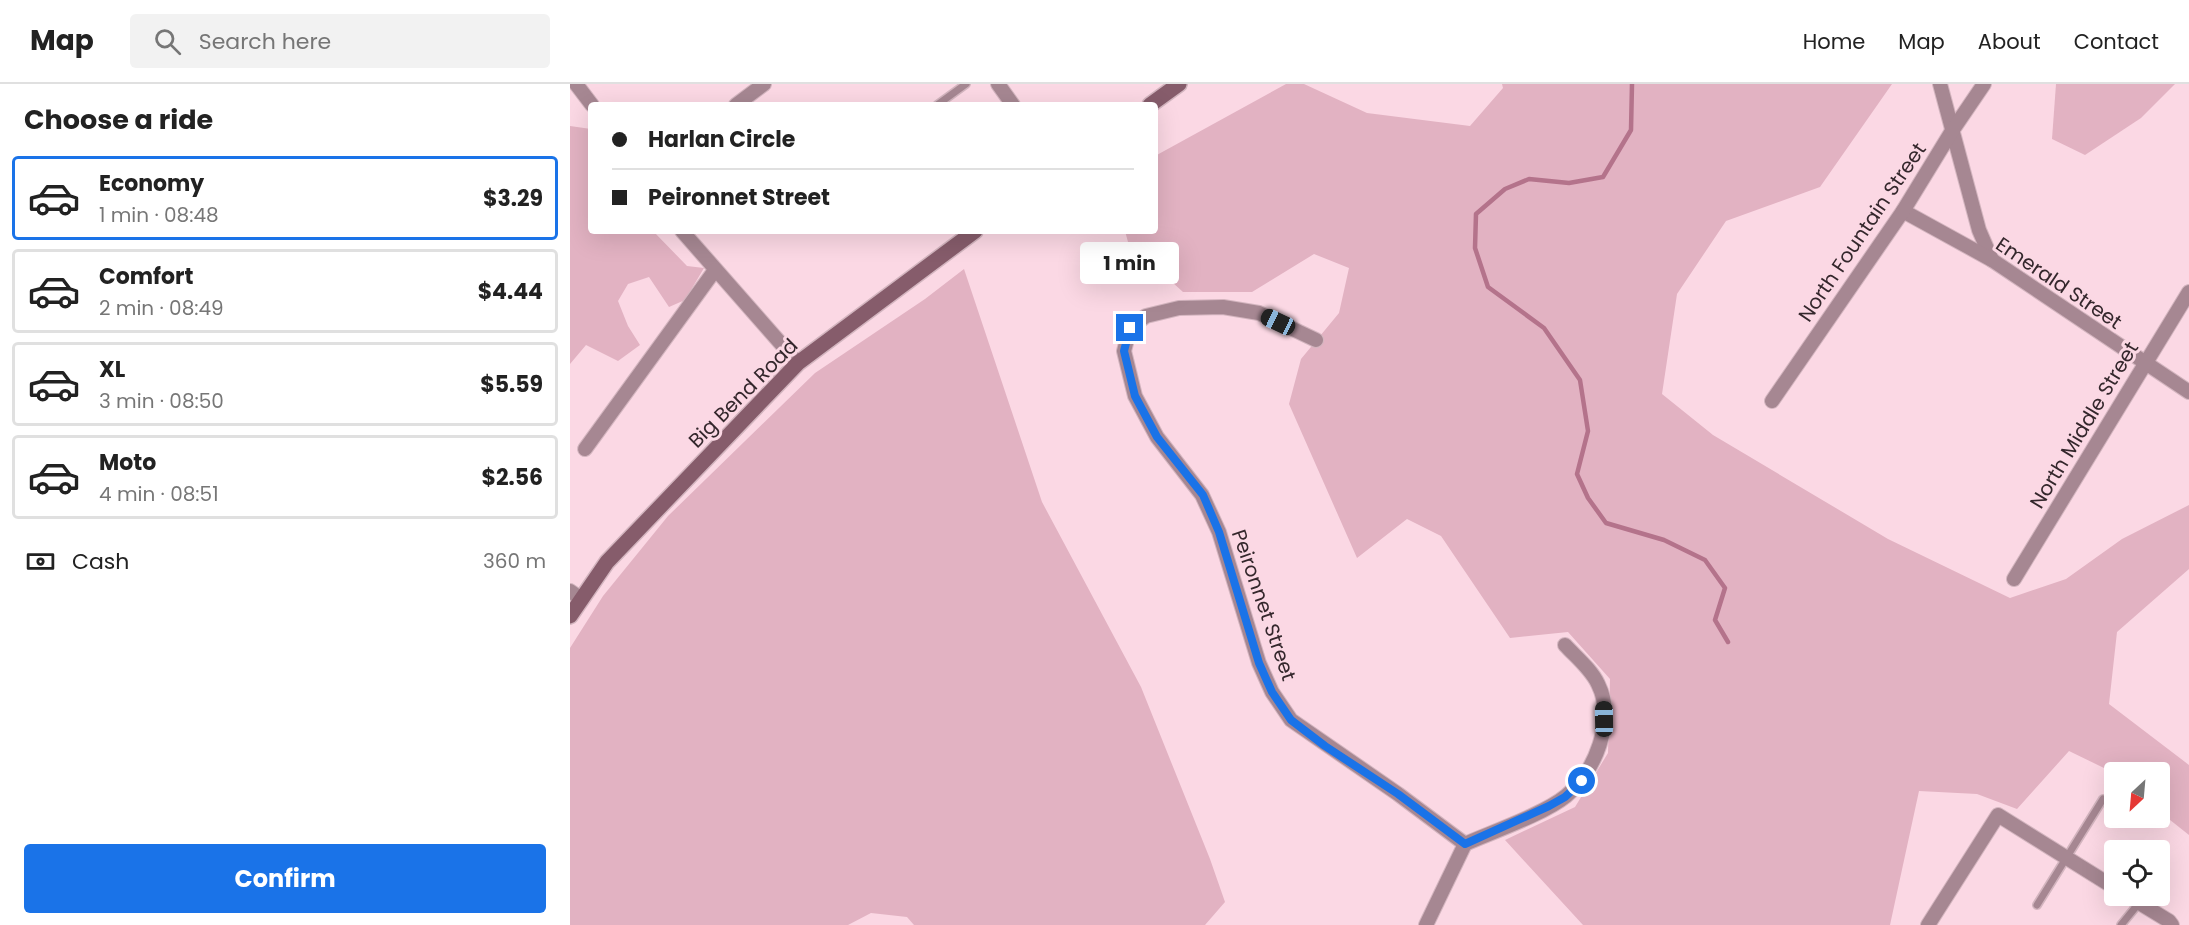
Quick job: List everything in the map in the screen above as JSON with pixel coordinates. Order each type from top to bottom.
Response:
[{"type":"main road","points":[[1154,102],[1179,84]]},
{"type":"main road","name":"Big Bend Road","points":[[570,616],[575,595],[798,363],[971,234]]},
{"type":"street","points":[[572,84],[589,102]]},
{"type":"street","points":[[740,102],[764,84]]},
{"type":"street","points":[[998,84],[1011,102]]},
{"type":"street","points":[[1940,84],[1979,230],[1992,260]]},
{"type":"street","name":"North Fountain Street","points":[[1772,401],[1904,212],[1952,131],[1984,84]]},
{"type":"street","name":"Emerald Street","points":[[1904,212],[1992,260],[2189,392]]},
{"type":"street","points":[[685,234],[798,363]]},
{"type":"street","points":[[585,449],[715,270]]},
{"type":"street","name":"North Middle Street","points":[[2014,579],[2189,292]]},
{"type":"street","name":"Peironnet Street","points":[[1316,340],[1259,313],[1223,307],[1179,308],[1146,316],[1130,328],[1124,351],[1135,396],[1157,437],[1203,495],[1219,532],[1259,663],[1272,692],[1291,720],[1407,800],[1465,844]]},
{"type":"street","points":[[1426,925],[1465,844],[1565,797],[1582,781],[1594,758],[1603,735],[1604,700],[1598,683],[1565,645]]},
{"type":"street","points":[[1928,925],[1998,815],[2104,881]]},
{"type":"street","points":[[2145,906],[2172,925]]},
{"type":"lane","points":[[941,102],[966,84]]},
{"type":"lane","points":[[2037,905],[2103,799]]},
{"type":"lane","points":[[2121,925],[2130,906]]},
{"type":"shaded area","points":[[1286,84],[1304,84],[1367,113],[1470,126],[1503,88],[1502,84],[1892,84],[1820,187],[1726,221],[1677,294],[1662,394],[1713,435],[1888,539],[2010,598],[2066,579],[2122,539],[2189,505],[2189,569],[2117,632],[2109,704],[2189,765],[2189,835],[2170,820],[2170,762],[2104,762],[2104,768],[2069,751],[2017,809],[1977,794],[1919,791],[1890,925],[1583,925],[1505,840],[1575,807],[1608,753],[1610,679],[1568,632],[1510,638],[1441,536],[1407,519],[1357,558],[1289,404],[1301,359],[1339,313],[1349,268],[1314,254],[1252,292],[1183,292],[1128,242],[1126,234],[1158,234],[1158,154]]},
{"type":"shaded area","points":[[2056,84],[2175,84],[2141,118],[2085,155],[2052,139]]},
{"type":"shaded area","points":[[570,126],[588,129],[588,234],[656,234],[687,266],[704,268],[685,300],[669,307],[649,277],[628,284],[618,301],[628,326],[640,345],[618,361],[586,345],[570,364]]},
{"type":"shaded area","points":[[964,269],[1042,502],[1141,687],[1225,902],[1205,925],[914,925],[907,917],[871,913],[848,925],[570,925],[570,648],[603,596],[668,516],[815,373],[925,299]]},
{"type":"waterway","points":[[1632,84],[1631,130],[1603,177],[1569,183],[1529,179],[1505,189],[1476,214],[1475,248],[1488,287],[1544,328],[1580,380],[1588,431],[1577,474],[1588,498],[1606,523],[1664,540],[1705,560],[1725,588],[1715,620],[1728,642]]},
{"type":"route","points":[[1130,328],[1124,351],[1135,396],[1157,437],[1203,495],[1219,532],[1259,663],[1272,692],[1291,720],[1325,746],[1398,794],[1465,844],[1549,806],[1565,797],[1582,781]]}]
